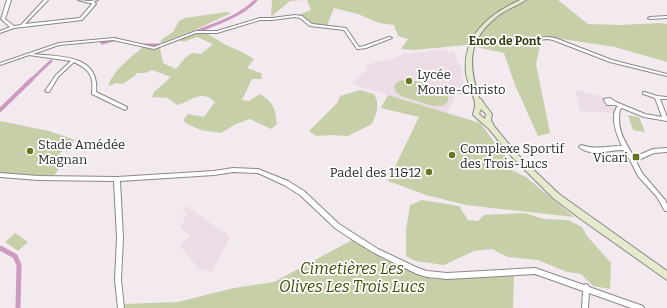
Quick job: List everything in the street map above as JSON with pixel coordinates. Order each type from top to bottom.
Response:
[{"type":"main road","points":[[485,116],[476,116],[475,113],[478,106],[469,74],[468,57],[474,41],[485,23],[505,8],[524,0]]},
{"type":"main road","points":[[474,90],[491,128],[515,156],[556,196],[586,220],[667,276]]},
{"type":"street","points":[[9,0],[3,19],[13,28]]},
{"type":"street","points":[[22,26],[46,0]]},
{"type":"street","points":[[0,32],[22,26],[82,19],[94,4],[94,1],[80,0]]},
{"type":"street","points":[[0,64],[59,44],[114,39],[154,48],[200,31],[217,32],[260,19],[295,16],[301,17],[311,25],[345,29],[356,46],[360,48],[390,38]]},
{"type":"street","points":[[650,18],[667,17]]},
{"type":"street","points":[[509,42],[548,38],[554,39],[611,61],[667,75]]},
{"type":"street","points":[[28,55],[74,60],[91,71],[95,81],[94,93],[125,108]]},
{"type":"street","points":[[47,91],[57,76],[74,60]]},
{"type":"street","points":[[645,93],[657,97],[667,98]]},
{"type":"street","points":[[657,97],[666,119]]},
{"type":"street","points":[[614,103],[644,114],[666,119]]},
{"type":"street","points":[[622,106],[618,108],[616,113],[618,131],[633,160],[636,170],[642,179],[660,196],[667,209]]},
{"type":"street","points":[[581,146],[585,148],[603,150],[619,148],[626,149]]},
{"type":"street","points":[[633,160],[653,151],[667,150]]},
{"type":"street","points":[[0,175],[38,178],[117,179],[214,173],[233,170],[258,171],[286,183],[302,193],[337,226],[365,244],[417,271],[427,274],[447,276],[528,270],[546,273],[641,308]]},
{"type":"street","points":[[117,179],[120,238],[118,280],[121,308]]},
{"type":"street","points":[[585,308],[586,287]]},
{"type":"shaded area","name":"Lycée Monte-Christo","points":[[446,49],[448,53],[454,52],[458,64],[460,64],[466,95],[455,95],[447,113],[352,84],[367,69],[366,66],[373,63],[398,57],[398,55],[407,53]]},
{"type":"shaded area","points":[[575,90],[604,97],[604,105],[617,109],[615,113],[580,111]]},
{"type":"shaded area","points":[[186,206],[230,237],[212,272],[199,269],[180,246],[190,235],[180,228],[187,214],[182,210]]},
{"type":"green space","points":[[272,0],[303,0],[290,1],[271,17]]},
{"type":"green space","points":[[307,0],[558,0],[588,24],[667,24],[667,62],[615,47],[542,36],[536,64],[550,133],[538,136],[515,85],[504,53],[466,45],[414,50],[401,49],[408,39],[398,36],[394,25],[379,23],[358,14],[334,8],[327,26],[312,24],[298,15],[311,10]]},
{"type":"green space","points":[[227,12],[231,13],[197,29],[161,43],[161,40],[173,32],[179,21],[185,18]]},
{"type":"green space","points":[[203,32],[254,59],[247,68],[261,73],[262,79],[252,79],[242,100],[249,101],[260,94],[271,103],[277,124],[271,129],[250,119],[236,124],[221,133],[201,130],[187,124],[183,120],[188,114],[204,117],[215,102],[210,98],[201,96],[177,105],[168,98],[152,97],[154,92],[171,77],[152,70],[145,73],[137,73],[135,76],[122,84],[117,83],[108,86],[118,69],[143,47],[160,48],[163,63],[176,69],[185,58],[192,53],[201,54],[213,44],[197,37],[183,42],[179,40],[195,33]]},
{"type":"green space","points":[[403,80],[420,82],[434,86],[448,95],[448,102],[442,106],[432,106],[401,96],[396,92],[394,87],[397,82]]},
{"type":"green space","points":[[360,90],[374,94],[377,101],[377,111],[372,124],[348,136],[316,136],[309,131],[338,102],[340,96]]},
{"type":"green space","name":"Complexe Sportif des Trois-Lucs","points":[[388,95],[480,123],[506,157],[508,168],[526,177],[574,217],[466,205],[426,195],[388,181],[419,117],[381,108]]},
{"type":"green space","points":[[628,115],[639,117],[645,132],[633,130]]},
{"type":"green space","name":"Stade Amédée Magnan","points":[[0,121],[49,131],[75,140],[51,161],[61,166],[53,177],[0,173]]},
{"type":"green space","points":[[422,200],[459,206],[468,220],[478,221],[484,215],[525,213],[544,219],[568,220],[582,227],[587,236],[611,263],[610,289],[593,286],[581,274],[567,272],[538,260],[508,257],[492,249],[474,251],[444,265],[415,261],[406,256],[406,230],[410,205]]},
{"type":"green space","points":[[15,233],[28,242],[18,251],[5,242]]},
{"type":"green space","name":"Cimetières Les Olives Les Trois Lucs","points":[[354,239],[383,259],[429,278],[435,279],[514,272],[513,308],[124,308],[124,304],[178,302],[234,288],[274,282]]},
{"type":"waterway","points":[[193,33],[235,16],[256,0]]},
{"type":"waterway","points":[[102,43],[117,39]]},
{"type":"waterway","points":[[145,45],[160,45]]},
{"type":"waterway","points":[[31,80],[51,61]]},
{"type":"waterway","points":[[0,110],[32,79]]},
{"type":"waterway","points":[[0,248],[15,256],[19,265],[18,308]]},
{"type":"place","name":"Lycée Monte-Christo","points":[[409,81]]},
{"type":"place","name":"Stade Amédée Magnan","points":[[30,151]]},
{"type":"place","name":"Complexe Sportif des Trois-Lucs","points":[[452,155]]},
{"type":"place","name":"Vicari","points":[[636,157]]},
{"type":"place","name":"Padel des 11&12","points":[[429,172]]},
{"type":"district","name":"Enco de Pont","points":[[505,41]]}]
